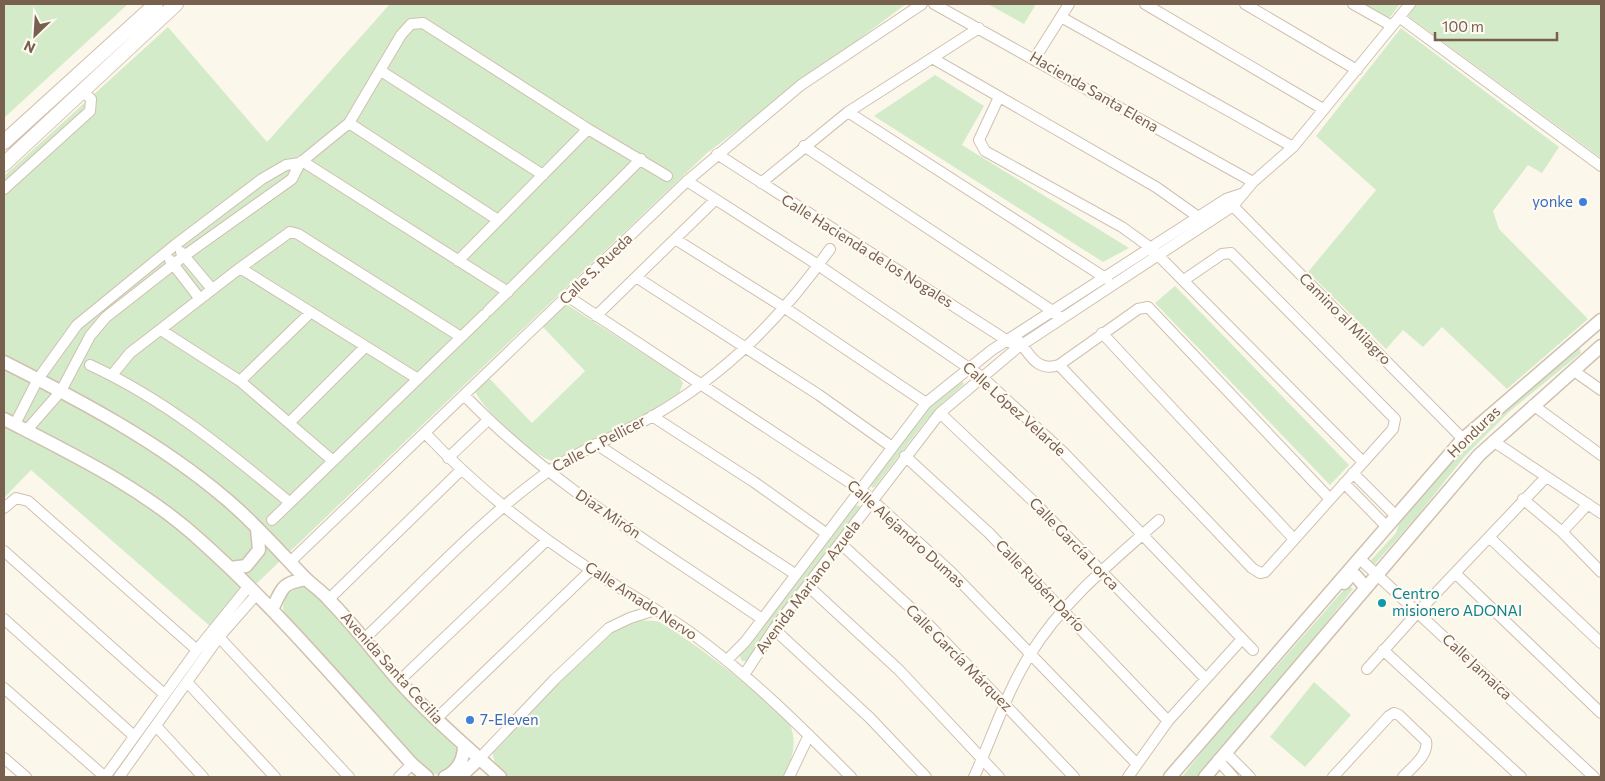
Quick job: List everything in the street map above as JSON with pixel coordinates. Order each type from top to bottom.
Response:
[{"type":"main road","points":[[4,142],[156,4]]},
{"type":"main road","points":[[4,164],[176,4]]},
{"type":"street","name":"Calle S. Rueda","points":[[291,561],[717,154],[801,85],[922,4]]},
{"type":"street","name":"Hacienda Santa Elena","points":[[934,4],[1035,58],[1253,182]]},
{"type":"street","points":[[1035,58],[1069,4]]},
{"type":"street","points":[[1145,4],[1323,109]]},
{"type":"street","points":[[1245,4],[1358,70]]},
{"type":"street","points":[[1353,4],[1392,26]]},
{"type":"street","points":[[1155,251],[1241,194],[1293,147],[1323,109],[1358,70],[1410,4]]},
{"type":"street","points":[[1061,17],[1293,147]]},
{"type":"street","points":[[1399,17],[1601,166]]},
{"type":"street","points":[[15,425],[61,390],[90,336],[106,318],[184,256],[292,179],[301,162],[349,123],[401,35],[411,24],[423,24],[588,129],[667,176]]},
{"type":"street","points":[[761,184],[804,146],[848,112],[979,28]]},
{"type":"street","points":[[932,58],[1156,187],[1202,220]]},
{"type":"street","points":[[381,71],[543,175]]},
{"type":"street","points":[[4,189],[90,111],[91,99],[83,92]]},
{"type":"street","points":[[999,97],[979,140],[984,151],[1122,227],[1155,251],[1363,462]]},
{"type":"street","points":[[848,112],[1114,284]]},
{"type":"street","points":[[349,123],[498,220]]},
{"type":"street","points":[[458,261],[588,129]]},
{"type":"street","points":[[804,146],[1054,310],[1061,319]]},
{"type":"street","name":"Calle Hacienda de los Nogales","points":[[717,154],[761,184],[1011,338],[1043,368],[1058,365]]},
{"type":"street","points":[[272,520],[508,292],[641,160]]},
{"type":"street","points":[[15,425],[38,379],[76,325],[175,245],[262,179],[286,165],[301,162],[508,292]]},
{"type":"street","name":"Calle López Velarde","points":[[687,182],[818,265],[982,377],[1063,452],[1253,650]]},
{"type":"street","points":[[596,316],[715,200]]},
{"type":"street","name":"Camino al Milagro","points":[[1229,203],[1463,439]]},
{"type":"street","points":[[112,375],[130,353],[290,232],[298,234],[461,337]]},
{"type":"street","points":[[675,239],[785,308],[926,403]]},
{"type":"street","points":[[175,245],[212,290]]},
{"type":"street","name":"Calle C. Pellicer","points":[[364,639],[503,507],[548,472],[596,444],[652,416],[701,385],[747,348],[785,308],[830,248]]},
{"type":"street","name":"Avenida Mariano Azuela","points":[[727,660],[762,619],[794,574],[861,490],[926,403],[992,350],[1104,277],[1155,251]]},
{"type":"street","name":"Avenida Mariano Azuela","points":[[744,675],[774,629],[940,413],[1020,347],[1114,284],[1155,251]]},
{"type":"street","points":[[165,253],[200,299]]},
{"type":"street","points":[[1184,280],[1222,254],[1231,253],[1393,414],[1396,424],[1330,499],[1293,538],[1265,572],[1260,573],[1252,568],[1058,365],[1102,333],[1145,306],[1154,311],[1330,499]]},
{"type":"street","points":[[240,268],[418,379]]},
{"type":"street","points":[[636,277],[747,348],[892,447]]},
{"type":"street","name":"Calle Alejandro Dumas","points":[[567,296],[701,385],[781,435],[861,490],[951,572],[1136,763]]},
{"type":"street","points":[[240,381],[311,312]]},
{"type":"street","name":"Honduras","points":[[1308,617],[1463,439],[1601,320]]},
{"type":"street","points":[[161,330],[240,381],[332,460]]},
{"type":"street","points":[[1102,333],[1293,538]]},
{"type":"street","points":[[1580,338],[1596,350]]},
{"type":"street","points":[[290,422],[365,347]]},
{"type":"street","name":"Honduras","points":[[1205,777],[1493,441],[1596,350]]},
{"type":"street","name":"Avenida Santa Cecilia","points":[[4,362],[61,390],[190,468],[228,500],[291,561],[306,579],[329,599],[399,682],[436,719],[500,777]]},
{"type":"street","points":[[90,365],[112,375],[189,423],[289,502]]},
{"type":"street","points":[[1574,371],[1601,390]]},
{"type":"street","name":"Diaz Mirón","points":[[464,395],[488,420],[548,472],[596,508],[762,619]]},
{"type":"street","points":[[1533,406],[1601,455]]},
{"type":"street","name":"Calle García Lorca","points":[[940,413],[1033,501],[1206,679]]},
{"type":"street","points":[[652,416],[754,482],[827,534]]},
{"type":"street","points":[[448,458],[488,420]]},
{"type":"street","points":[[15,425],[144,497],[202,541],[272,610],[412,764],[427,777]]},
{"type":"street","name":"Calle Amado Nervo","points":[[425,432],[448,458],[503,507],[591,570],[692,633],[727,660],[809,735],[851,777]]},
{"type":"street","points":[[1493,441],[1601,513]]},
{"type":"street","points":[[596,444],[794,574]]},
{"type":"street","name":"Calle Rubén Darío","points":[[906,456],[989,533],[1168,720]]},
{"type":"street","points":[[329,599],[461,470]]},
{"type":"street","points":[[1353,473],[1396,516]]},
{"type":"street","points":[[1367,669],[1523,499],[1546,477]]},
{"type":"street","points":[[1344,483],[1387,526]]},
{"type":"street","points":[[4,508],[13,500],[20,498],[34,505],[197,650]]},
{"type":"street","points":[[1523,499],[1562,532],[1601,570]]},
{"type":"street","points":[[1562,532],[1588,504]]},
{"type":"street","points":[[974,777],[1004,702],[1031,653],[1063,609],[1101,571],[1159,520]]},
{"type":"street","points":[[230,568],[246,566],[259,550],[258,529]]},
{"type":"street","points":[[1489,537],[1601,644]]},
{"type":"street","points":[[399,682],[547,540]]},
{"type":"street","name":"Calle García Márquez","points":[[840,543],[926,622],[1074,777]]},
{"type":"street","points":[[4,550],[164,694]]},
{"type":"street","name":"Calle Jamaica","points":[[1359,558],[1594,777]]},
{"type":"street","points":[[436,719],[591,570]]},
{"type":"street","points":[[1455,573],[1601,713]]},
{"type":"street","points":[[1170,777],[1308,617],[1324,606],[1350,576],[1358,577],[1366,588]]},
{"type":"street","points":[[272,610],[280,592],[289,582],[306,579]]},
{"type":"street","points":[[808,586],[899,670],[999,777]]},
{"type":"street","points":[[115,764],[124,775],[187,682],[216,634],[252,591]]},
{"type":"street","points":[[460,777],[555,679],[609,628],[630,618],[656,610]]},
{"type":"street","points":[[4,619],[134,736]]},
{"type":"street","points":[[774,629],[850,698],[926,777]]},
{"type":"street","points":[[4,688],[105,777],[197,650],[216,634]]},
{"type":"street","points":[[216,634],[348,777]]},
{"type":"street","points":[[1128,777],[1168,720],[1242,640]]},
{"type":"street","points":[[1383,650],[1521,777]]},
{"type":"street","points":[[187,682],[275,777]]},
{"type":"street","points":[[1333,777],[1389,716],[1394,713],[1399,715],[1426,741],[1427,746],[1425,752],[1403,777]]},
{"type":"street","points":[[156,726],[203,777]]},
{"type":"street","points":[[789,777],[809,735]]},
{"type":"street","points":[[445,777],[455,772],[459,765],[464,745]]},
{"type":"street","points":[[1222,756],[1233,777]]},
{"type":"street","points":[[1222,756],[1250,777]]},
{"type":"street","points":[[4,758],[26,777]]},
{"type":"street","points":[[399,777],[412,764]]},
{"type":"green space","points":[[4,4],[128,4],[4,118]]},
{"type":"green space","points":[[390,4],[906,4],[707,153],[211,627],[31,470],[4,498],[4,176],[168,27],[267,142]]},
{"type":"green space","points":[[988,4],[1036,4],[1024,24]]},
{"type":"green space","points":[[1357,4],[1400,4],[1387,21]]},
{"type":"green space","points":[[1417,4],[1601,4],[1601,158],[1408,16]]},
{"type":"green space","points":[[1401,28],[1559,147],[1542,173],[1528,165],[1493,211],[1499,229],[1588,319],[1507,389],[1442,327],[1423,347],[1403,330],[1386,349],[1308,272],[1376,190],[1316,136]]},
{"type":"green space","points":[[935,75],[984,106],[962,145],[1129,248],[1103,262],[874,116]]},
{"type":"green space","points":[[1175,286],[1349,465],[1330,485],[1155,303]]},
{"type":"green space","points":[[566,304],[678,376],[683,383],[679,393],[644,415],[552,461],[532,450],[498,421],[480,400],[475,391],[488,377],[532,423],[585,371],[542,326]]},
{"type":"green space","points":[[1579,346],[1581,353],[1510,411],[1465,456],[1418,515],[1374,565],[1370,561],[1396,533],[1400,520],[1466,445]]},
{"type":"green space","points":[[962,382],[964,383],[962,386],[940,405],[924,423],[875,487],[872,488],[871,485],[923,415],[948,391]]},
{"type":"green space","points":[[859,505],[860,508],[751,657],[747,661],[742,661],[739,655],[855,506]]},
{"type":"green space","points":[[1348,585],[1353,589],[1258,710],[1199,777],[1182,777],[1209,743]]},
{"type":"green space","points":[[304,587],[312,591],[452,742],[458,751],[455,763],[448,773],[438,775],[428,771],[386,729],[284,614],[283,603],[287,596],[294,590]]},
{"type":"green space","points":[[640,620],[659,622],[670,628],[752,689],[784,718],[791,727],[794,740],[791,760],[782,777],[509,777],[501,770],[494,759],[494,744],[613,632],[624,625]]},
{"type":"green space","points":[[1314,682],[1351,715],[1305,767],[1270,737]]},
{"type":"place","name":"yonke","points":[[1583,202]]},
{"type":"place","name":"Centro misionero ADONAI","points":[[1382,603]]},
{"type":"place","name":"7-Eleven","points":[[470,720]]}]
